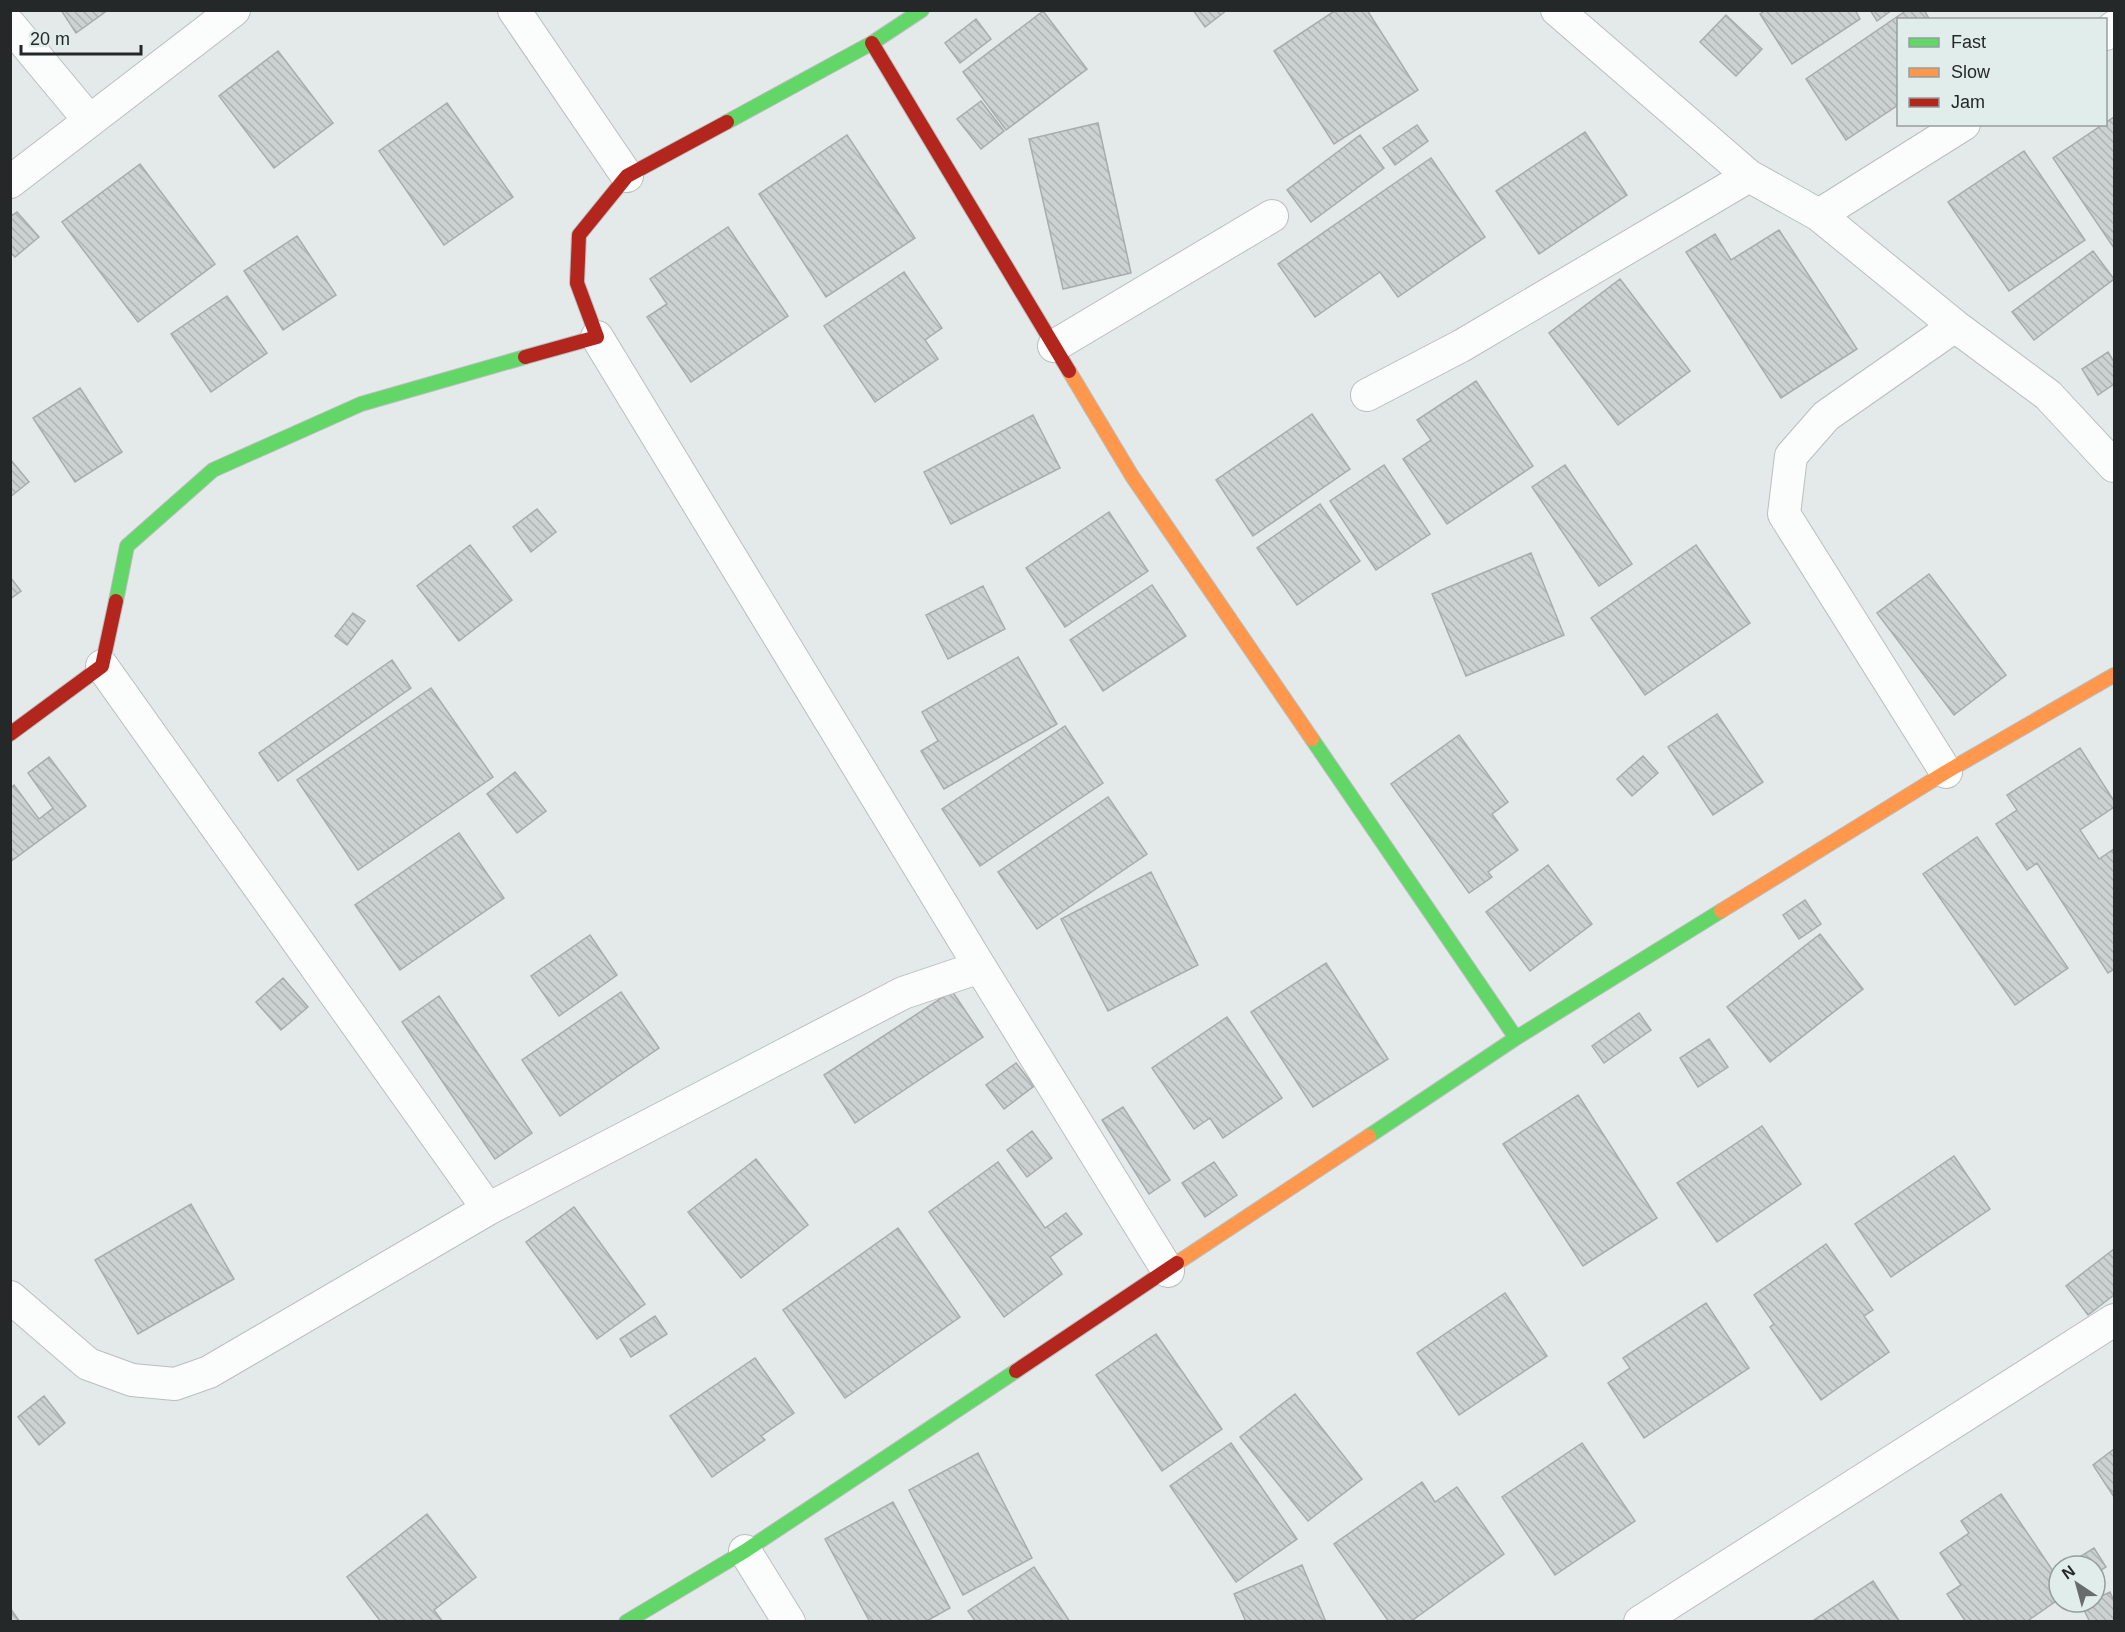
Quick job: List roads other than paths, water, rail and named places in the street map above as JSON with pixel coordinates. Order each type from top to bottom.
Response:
[{"type":"street","points":[[10,182],[234,10]]},
{"type":"street","points":[[514,10],[627,176]]},
{"type":"street","points":[[922,10],[872,43],[627,176],[579,235],[577,283],[597,337],[980,967],[1168,1271]]},
{"type":"street","points":[[1557,10],[1749,176],[1819,215],[1955,326],[2048,395],[2115,466]]},
{"type":"street","points":[[10,26],[89,120]]},
{"type":"street","points":[[872,43],[1132,476],[1516,1038]]},
{"type":"street","points":[[1819,215],[1961,126]]},
{"type":"street","points":[[1367,395],[1461,346],[1749,176]]},
{"type":"street","points":[[1054,346],[1272,216]]},
{"type":"street","points":[[1946,772],[1784,514],[1791,456],[1826,416],[1955,326]]},
{"type":"street","points":[[10,734],[102,666],[127,546],[213,470],[361,404],[597,337]]},
{"type":"street","points":[[102,666],[488,1209]]},
{"type":"street","points":[[626,1622],[745,1551],[1516,1038],[1946,772],[2115,675]]},
{"type":"street","points":[[10,1297],[88,1364],[132,1380],[175,1384],[209,1372],[488,1209],[903,993],[980,967]]},
{"type":"street","points":[[1640,1622],[2115,1320]]},
{"type":"street","points":[[745,1551],[789,1622]]}]
